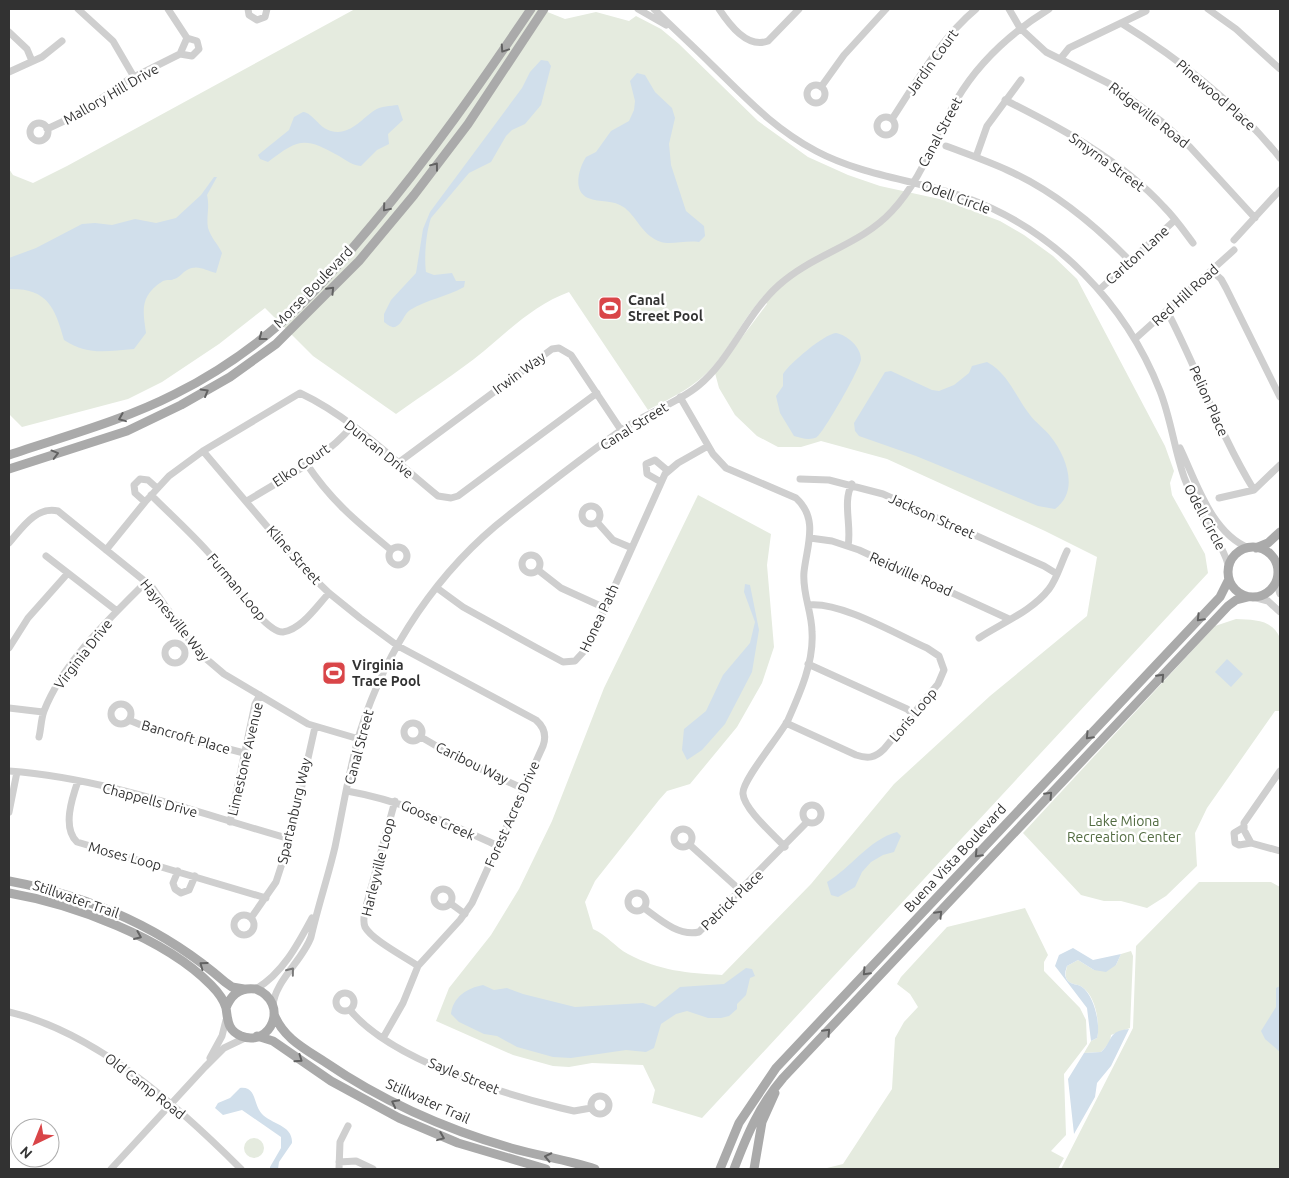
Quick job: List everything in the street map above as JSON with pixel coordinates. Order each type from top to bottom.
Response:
[{"type":"main road","name":"Morse Boulevard","points":[[9,455],[120,419],[176,394],[232,360],[283,322],[336,268],[408,183],[451,126],[531,9]]},
{"type":"main road","name":"Morse Boulevard","points":[[9,469],[128,431],[181,405],[230,377],[276,344],[359,261],[414,195],[468,124],[544,9]]},
{"type":"main road","points":[[1251,597],[1236,590],[1229,579],[1228,568],[1236,555],[1268,542],[1280,532]]},
{"type":"main road","points":[[1252,548],[1271,555],[1278,571]]},
{"type":"main road","points":[[1276,582],[1280,555]]},
{"type":"main road","name":"Buena Vista Boulevard","points":[[720,1169],[739,1123],[776,1068],[1220,597],[1229,579]]},
{"type":"main road","name":"Buena Vista Boulevard","points":[[734,1169],[756,1114],[768,1096],[1228,606],[1236,600],[1267,593],[1276,582]]},
{"type":"main road","name":"Stillwater Trail","points":[[9,881],[42,887],[104,907],[161,934],[232,987],[244,989]]},
{"type":"main road","name":"Stillwater Trail","points":[[9,893],[32,897],[89,915],[151,941],[210,984],[219,994],[226,1008]]},
{"type":"main road","points":[[244,989],[256,989],[267,995],[274,1010],[270,1028],[257,1036],[247,1037],[234,1032],[226,1020],[226,1008],[232,995],[244,989]]},
{"type":"main road","name":"Stillwater Trail","points":[[274,1010],[279,1025],[294,1041],[347,1077],[411,1111],[490,1142],[595,1169]]},
{"type":"main road","name":"Stillwater Trail","points":[[257,1036],[274,1041],[338,1085],[399,1118],[458,1143],[546,1169]]},
{"type":"main road","points":[[754,1169],[762,1122],[773,1096],[794,1068]]},
{"type":"street","points":[[78,9],[113,41],[134,78]]},
{"type":"street","points":[[168,9],[187,38],[180,54]]},
{"type":"street","points":[[248,9],[249,15],[257,20],[265,17],[268,9]]},
{"type":"street","name":"Odell Circle","points":[[638,9],[671,28]]},
{"type":"street","name":"Odell Circle","points":[[654,9],[671,28],[713,65],[760,113],[797,141],[857,168],[968,198],[1020,225],[1052,246],[1099,290],[1135,339],[1160,389],[1183,474],[1192,498],[1224,550],[1228,568]]},
{"type":"street","points":[[720,9],[742,34],[756,43],[761,43],[768,41],[799,9]]},
{"type":"street","points":[[821,87],[844,55],[886,9]]},
{"type":"street","name":"Jardin Court","points":[[892,119],[947,40],[963,20],[976,9]]},
{"type":"street","name":"Ridgeville Road","points":[[1009,9],[1020,28],[1041,48],[1110,84],[1161,120],[1190,147],[1255,218]]},
{"type":"street","name":"Canal Street","points":[[274,1010],[278,990],[302,955],[311,936],[317,908],[333,855],[358,739],[380,680],[415,618],[437,588],[472,548],[499,522],[622,430],[696,387],[718,366],[756,309],[778,286],[815,259],[868,233],[893,211],[914,182],[958,98],[977,69],[1020,28],[1049,9]]},
{"type":"street","points":[[1208,9],[1236,29],[1280,69]]},
{"type":"street","points":[[1061,58],[1069,48],[1146,11]]},
{"type":"street","name":"Pinewood Place","points":[[1121,23],[1175,59],[1210,86],[1257,131],[1280,158]]},
{"type":"street","points":[[9,32],[27,49],[32,61]]},
{"type":"street","name":"Mallory Hill Drive","points":[[47,129],[79,114],[134,78],[180,54],[192,56],[200,49],[194,38],[187,38]]},
{"type":"street","points":[[9,72],[42,57],[62,41]]},
{"type":"street","points":[[976,157],[987,126],[1021,80]]},
{"type":"street","name":"Smyrna Street","points":[[1005,100],[1078,139],[1134,180],[1164,206],[1193,243]]},
{"type":"street","points":[[946,146],[1009,170],[1068,205],[1109,240],[1130,261]]},
{"type":"street","points":[[1234,240],[1280,190]]},
{"type":"street","name":"Carlton Lane","points":[[1099,290],[1175,220]]},
{"type":"street","name":"Red Hill Road","points":[[1135,339],[1234,250]]},
{"type":"street","points":[[1212,271],[1221,279],[1226,288],[1280,397]]},
{"type":"street","name":"Pelion Place","points":[[1167,311],[1185,346],[1237,463],[1254,490]]},
{"type":"street","name":"Irwin Way","points":[[398,463],[552,349],[559,348],[571,355],[622,430]]},
{"type":"street","name":"Duncan Drive","points":[[106,550],[169,476],[203,451],[300,393],[318,401],[352,426],[438,496],[451,498],[458,496],[597,393]]},
{"type":"street","points":[[680,397],[708,446],[718,459],[733,471],[796,498],[810,517],[810,538],[804,580],[812,633],[808,664],[786,723],[771,747],[745,781],[743,789],[748,805],[785,846]]},
{"type":"street","name":"Elko Court","points":[[247,501],[306,464],[346,434],[352,426]]},
{"type":"street","name":"Odell Circle","points":[[1174,436],[1218,521],[1234,541],[1252,548]]},
{"type":"street","name":"Honea Path","points":[[437,588],[463,607],[563,662],[575,661],[584,654],[661,482],[668,471],[708,446]]},
{"type":"street","name":"Kline Street","points":[[203,451],[214,467],[247,501],[299,564],[329,593],[372,628],[398,646]]},
{"type":"street","points":[[661,482],[647,474],[646,464],[652,460],[658,461],[668,471]]},
{"type":"street","points":[[306,464],[340,508],[391,550]]},
{"type":"street","points":[[1219,498],[1254,490],[1280,465]]},
{"type":"street","points":[[145,502],[135,493],[134,485],[140,479],[144,479],[157,488]]},
{"type":"street","name":"Jackson Street","points":[[800,479],[829,480],[852,484],[898,500],[1044,566],[1056,574]]},
{"type":"street","points":[[848,546],[850,528],[847,497],[852,484]]},
{"type":"street","name":"Furman Loop","points":[[151,495],[207,552],[248,604],[274,629],[281,632],[292,630],[329,593]]},
{"type":"street","name":"Haynesville Way","points":[[9,543],[32,518],[47,510],[58,511],[146,582],[167,606],[190,642],[213,666],[292,716],[315,727],[358,739]]},
{"type":"street","points":[[597,522],[613,540],[632,548]]},
{"type":"street","name":"Reidville Road","points":[[810,538],[848,546],[1009,619]]},
{"type":"street","points":[[979,638],[1039,599],[1050,587],[1067,551]]},
{"type":"street","points":[[46,556],[117,611]]},
{"type":"street","points":[[538,570],[562,588],[604,608]]},
{"type":"street","points":[[9,648],[28,618],[68,573]]},
{"type":"street","name":"Virginia Drive","points":[[40,737],[43,712],[56,687],[100,628],[146,582]]},
{"type":"street","points":[[1276,582],[1280,594]]},
{"type":"street","points":[[1251,597],[1268,601],[1280,612]]},
{"type":"street","name":"Loris Loop","points":[[786,723],[856,755],[870,758],[884,749],[942,677],[944,670],[939,656],[927,648],[843,610],[822,604],[808,605]]},
{"type":"street","points":[[183,647],[190,642]]},
{"type":"street","name":"Forest Acres Drive","points":[[383,1038],[404,1003],[418,966],[465,914],[479,889],[545,740],[544,729],[540,724],[398,646]]},
{"type":"street","points":[[808,664],[907,709],[913,714]]},
{"type":"street","name":"Limestone Avenue","points":[[230,822],[255,704],[260,695]]},
{"type":"street","points":[[9,708],[43,712]]},
{"type":"street","name":"Bancroft Place","points":[[129,720],[148,728],[244,753]]},
{"type":"street","name":"Spartanburg Way","points":[[251,918],[276,882],[290,839],[315,727]]},
{"type":"street","name":"Caribou Way","points":[[420,737],[457,758],[524,789]]},
{"type":"street","name":"Chappells Drive","points":[[9,771],[78,781],[144,796],[290,839]]},
{"type":"street","points":[[1251,843],[1244,827],[1246,818],[1280,771]]},
{"type":"street","points":[[9,812],[17,772]]},
{"type":"street","name":"Moses Loop","points":[[78,781],[69,822],[71,834],[77,842],[266,898]]},
{"type":"street","name":"Goose Creek","points":[[347,791],[395,801],[498,846]]},
{"type":"street","name":"Harleyville Loop","points":[[395,801],[365,910],[364,921],[365,926],[374,936],[418,966]]},
{"type":"street","name":"Patrick Place","points":[[644,908],[680,931],[693,934],[704,929],[808,822]]},
{"type":"street","points":[[1244,827],[1234,833],[1235,843],[1244,846],[1251,843],[1280,851]]},
{"type":"street","points":[[690,845],[741,891]]},
{"type":"street","name":"Moses Loop","points":[[178,871],[174,885],[181,893],[189,890],[195,876]]},
{"type":"street","points":[[450,903],[465,914]]},
{"type":"street","name":"Canal Street","points":[[256,989],[275,976],[294,950],[317,908]]},
{"type":"street","points":[[294,950],[302,955]]},
{"type":"street","name":"Sayle Street","points":[[350,1010],[364,1025],[383,1038],[440,1068],[495,1090],[560,1108],[574,1111],[591,1108]]},
{"type":"street","name":"Old Camp Road","points":[[9,1012],[45,1023],[96,1048],[136,1076],[214,1142],[240,1169]]},
{"type":"street","points":[[205,1067],[220,1041],[226,1020]]},
{"type":"street","points":[[111,1169],[224,1048],[247,1037]]},
{"type":"street","points":[[348,1126],[340,1142],[339,1165],[356,1161],[373,1169]]},
{"type":"green space","points":[[355,9],[540,9],[565,19],[596,12],[629,21],[636,16],[661,29],[679,44],[758,121],[808,157],[848,175],[880,186],[944,200],[1000,221],[1024,235],[1053,256],[1077,279],[1165,446],[1174,471],[1170,483],[1172,495],[1205,554],[1208,573],[702,1118],[652,1103],[655,1090],[643,1065],[592,1063],[569,1067],[553,1066],[513,1055],[436,1021],[449,988],[491,935],[519,889],[552,821],[604,688],[698,495],[771,534],[767,565],[774,647],[762,683],[737,727],[690,784],[667,791],[659,800],[595,881],[585,902],[593,929],[603,934],[623,951],[651,964],[685,972],[722,975],[811,884],[894,784],[990,696],[1087,616],[1097,557],[1045,531],[887,459],[821,441],[801,447],[778,447],[757,436],[735,415],[719,388],[715,373],[767,304],[763,297],[708,372],[684,390],[648,410],[569,292],[534,310],[463,368],[396,414],[313,356],[265,308],[219,344],[162,382],[128,399],[22,427],[9,414],[9,169],[13,175],[33,183]]},
{"type":"green space","name":"Lake Miona Recreation Center","points":[[1236,619],[1256,620],[1267,624],[1277,632],[1280,638],[1280,711],[1275,711],[1207,808],[1195,833],[1197,866],[1166,896],[1147,908],[1121,901],[1104,901],[1081,895],[1023,833],[1215,626]]},
{"type":"green space","points":[[1199,882],[1271,882],[1280,887],[1280,1169],[1061,1169],[1133,1028],[1136,946]]},
{"type":"green space","points":[[1025,908],[1048,955],[1044,962],[1044,971],[1080,1008],[1086,1020],[1087,1044],[1064,1074],[1066,1135],[1051,1151],[1064,1158],[1058,1169],[823,1169],[843,1164],[892,1089],[895,1038],[904,1022],[918,1007],[910,994],[897,984],[901,977],[947,927]]},
{"type":"green space","points":[[1131,951],[1133,956],[1130,1028],[1111,1035],[1110,1042],[1101,1052],[1084,1053],[1091,1041],[1097,1038],[1096,1010],[1087,991],[1067,979],[1067,966],[1078,960],[1094,970],[1116,965],[1121,954]]},
{"type":"green space","points":[[254,1138],[261,1141],[264,1148],[261,1155],[254,1158],[247,1155],[244,1148],[247,1141]]},
{"type":"shaded area","points":[[541,60],[548,61],[551,66],[541,105],[525,124],[512,130],[506,136],[491,162],[469,173],[431,218],[426,245],[426,272],[434,275],[452,273],[456,281],[465,281],[464,287],[417,306],[408,312],[398,326],[389,326],[384,322],[384,314],[391,300],[416,273],[423,229],[430,212],[522,88],[530,72]]},
{"type":"shaded area","points":[[637,73],[645,75],[655,92],[672,108],[675,118],[669,144],[671,165],[686,211],[704,226],[705,236],[699,242],[661,242],[645,232],[625,208],[616,203],[588,198],[583,195],[578,185],[579,173],[586,157],[596,152],[611,131],[629,121],[634,110],[635,101],[630,81]]},
{"type":"shaded area","points":[[398,105],[403,120],[388,134],[389,144],[377,150],[361,166],[352,164],[317,145],[309,143],[294,145],[268,162],[260,159],[258,155],[289,130],[294,117],[303,112],[310,115],[323,127],[338,132],[350,129],[377,109]]},
{"type":"shaded area","points":[[214,177],[217,177],[207,195],[207,220],[209,232],[222,253],[216,273],[191,268],[176,278],[163,281],[155,287],[146,298],[144,304],[146,333],[134,349],[98,351],[73,345],[64,340],[53,309],[41,296],[32,292],[9,289],[9,258],[36,248],[82,224],[112,225],[135,219],[156,223],[176,218],[201,195]]},
{"type":"shaded area","points":[[836,333],[849,339],[859,350],[861,359],[859,364],[849,386],[821,433],[817,437],[808,439],[794,436],[780,413],[776,396],[783,386],[783,374],[807,350],[824,338]]},
{"type":"shaded area","points":[[987,362],[1001,373],[1030,415],[1057,445],[1065,463],[1069,483],[1063,502],[1055,509],[1038,506],[916,456],[859,436],[855,431],[854,423],[885,372],[891,371],[932,390],[939,391],[954,385],[969,373],[972,366]]},
{"type":"shaded area","points":[[745,584],[750,585],[759,630],[752,672],[725,724],[702,750],[687,760],[682,750],[684,729],[706,711],[723,675],[750,643],[755,622],[744,592]]},
{"type":"shaded area","points":[[1227,659],[1243,674],[1231,687],[1215,672]]},
{"type":"shaded area","points":[[897,832],[901,836],[894,852],[883,855],[871,862],[862,872],[855,887],[838,897],[831,895],[827,882],[877,841]]},
{"type":"shaded area","points":[[1073,948],[1093,960],[1121,954],[1116,965],[1106,972],[1094,970],[1078,960],[1067,966],[1065,974],[1067,979],[1086,991],[1096,1011],[1097,1038],[1091,1041],[1087,1008],[1055,966],[1059,955]]},
{"type":"shaded area","points":[[746,968],[752,969],[755,976],[750,978],[746,995],[737,1004],[737,1009],[729,1016],[708,1018],[687,1011],[676,1014],[661,1024],[654,1048],[646,1052],[626,1050],[571,1058],[553,1057],[517,1047],[497,1036],[484,1034],[459,1022],[451,1014],[452,1008],[462,994],[472,988],[483,985],[494,990],[507,988],[575,1007],[643,1003],[655,1007],[680,987],[724,984]]},
{"type":"shaded area","points":[[1280,986],[1280,1052],[1265,1039],[1261,1031],[1276,1007],[1276,988]]},
{"type":"shaded area","points":[[1129,1029],[1111,1066],[1097,1083],[1095,1097],[1074,1134],[1068,1079],[1084,1053],[1101,1052],[1114,1034]]},
{"type":"shaded area","points":[[240,1088],[245,1088],[252,1093],[262,1114],[289,1132],[292,1143],[279,1162],[278,1169],[270,1169],[270,1167],[281,1148],[281,1137],[242,1110],[223,1115],[215,1108],[218,1103],[230,1098]]},
{"type":"place","name":"Canal Street Pool","points":[[610,308]]},
{"type":"place","name":"Virginia Trace Pool","points":[[334,673]]}]
